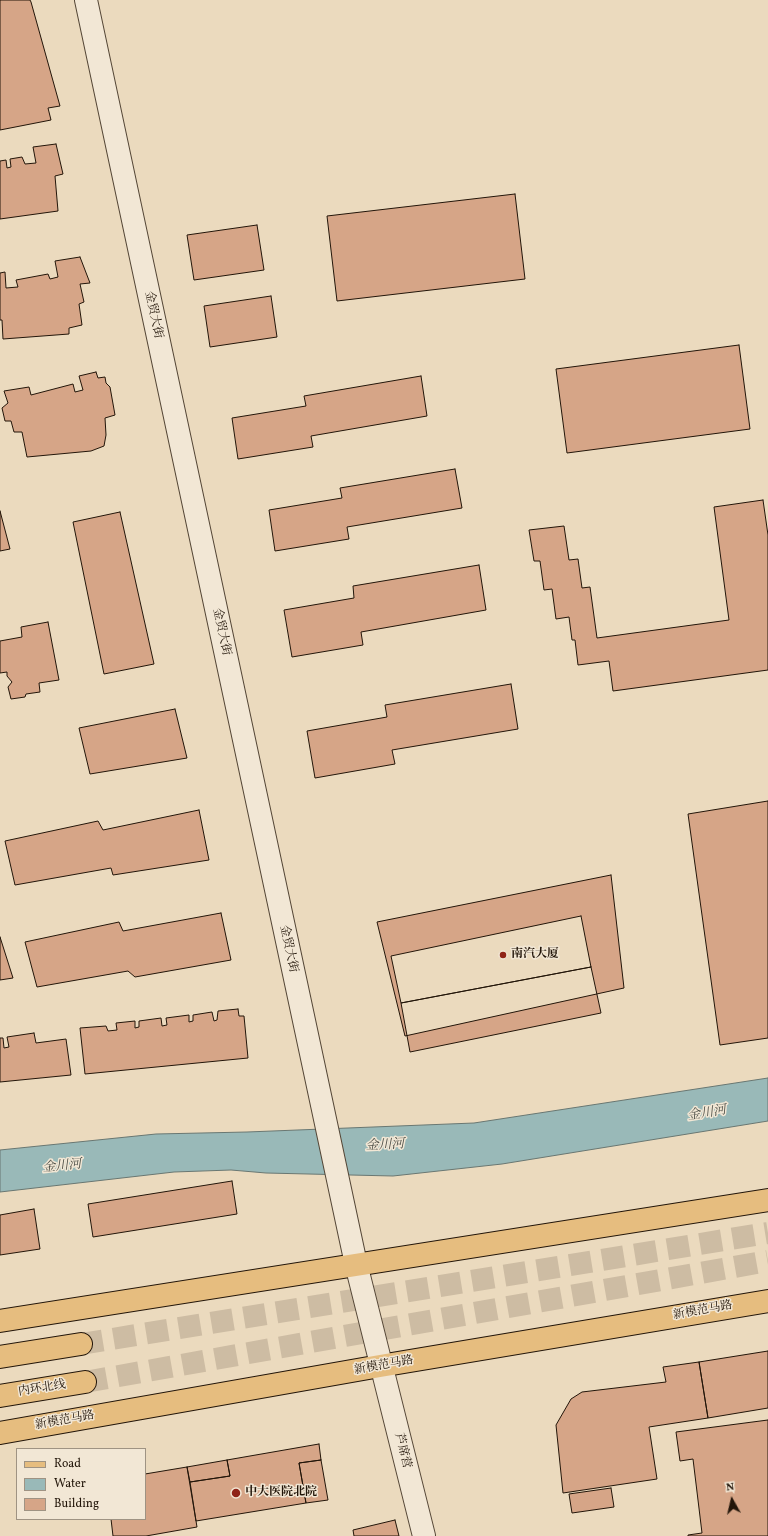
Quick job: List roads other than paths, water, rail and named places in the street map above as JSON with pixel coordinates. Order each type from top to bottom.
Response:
[{"type":"main road","points":[[0,1321],[768,1200]]},
{"type":"main road","name":"新模范马路","points":[[0,1433],[768,1300]]},
{"type":"main road","points":[[0,1357],[81,1344]]},
{"type":"main road","name":"内环北线","points":[[0,1396],[85,1382]]},
{"type":"street","name":"金贸大街","points":[[86,0],[356,1264]]},
{"type":"street","name":"芦席营","points":[[356,1264],[380,1366],[424,1536]]},
{"type":"water","name":"金川河","points":[[768,1078],[768,1121],[502,1164],[393,1176],[266,1173],[231,1170],[174,1172],[0,1192],[0,1150],[156,1134],[474,1123]]},
{"type":"tunnel","points":[[81,1344],[768,1233]]},
{"type":"tunnel","points":[[85,1382],[768,1261]]},
{"type":"place","name":"南汽大厦","points":[[503,955]]},
{"type":"place","name":"中大医院北院","points":[[236,1493]]}]
